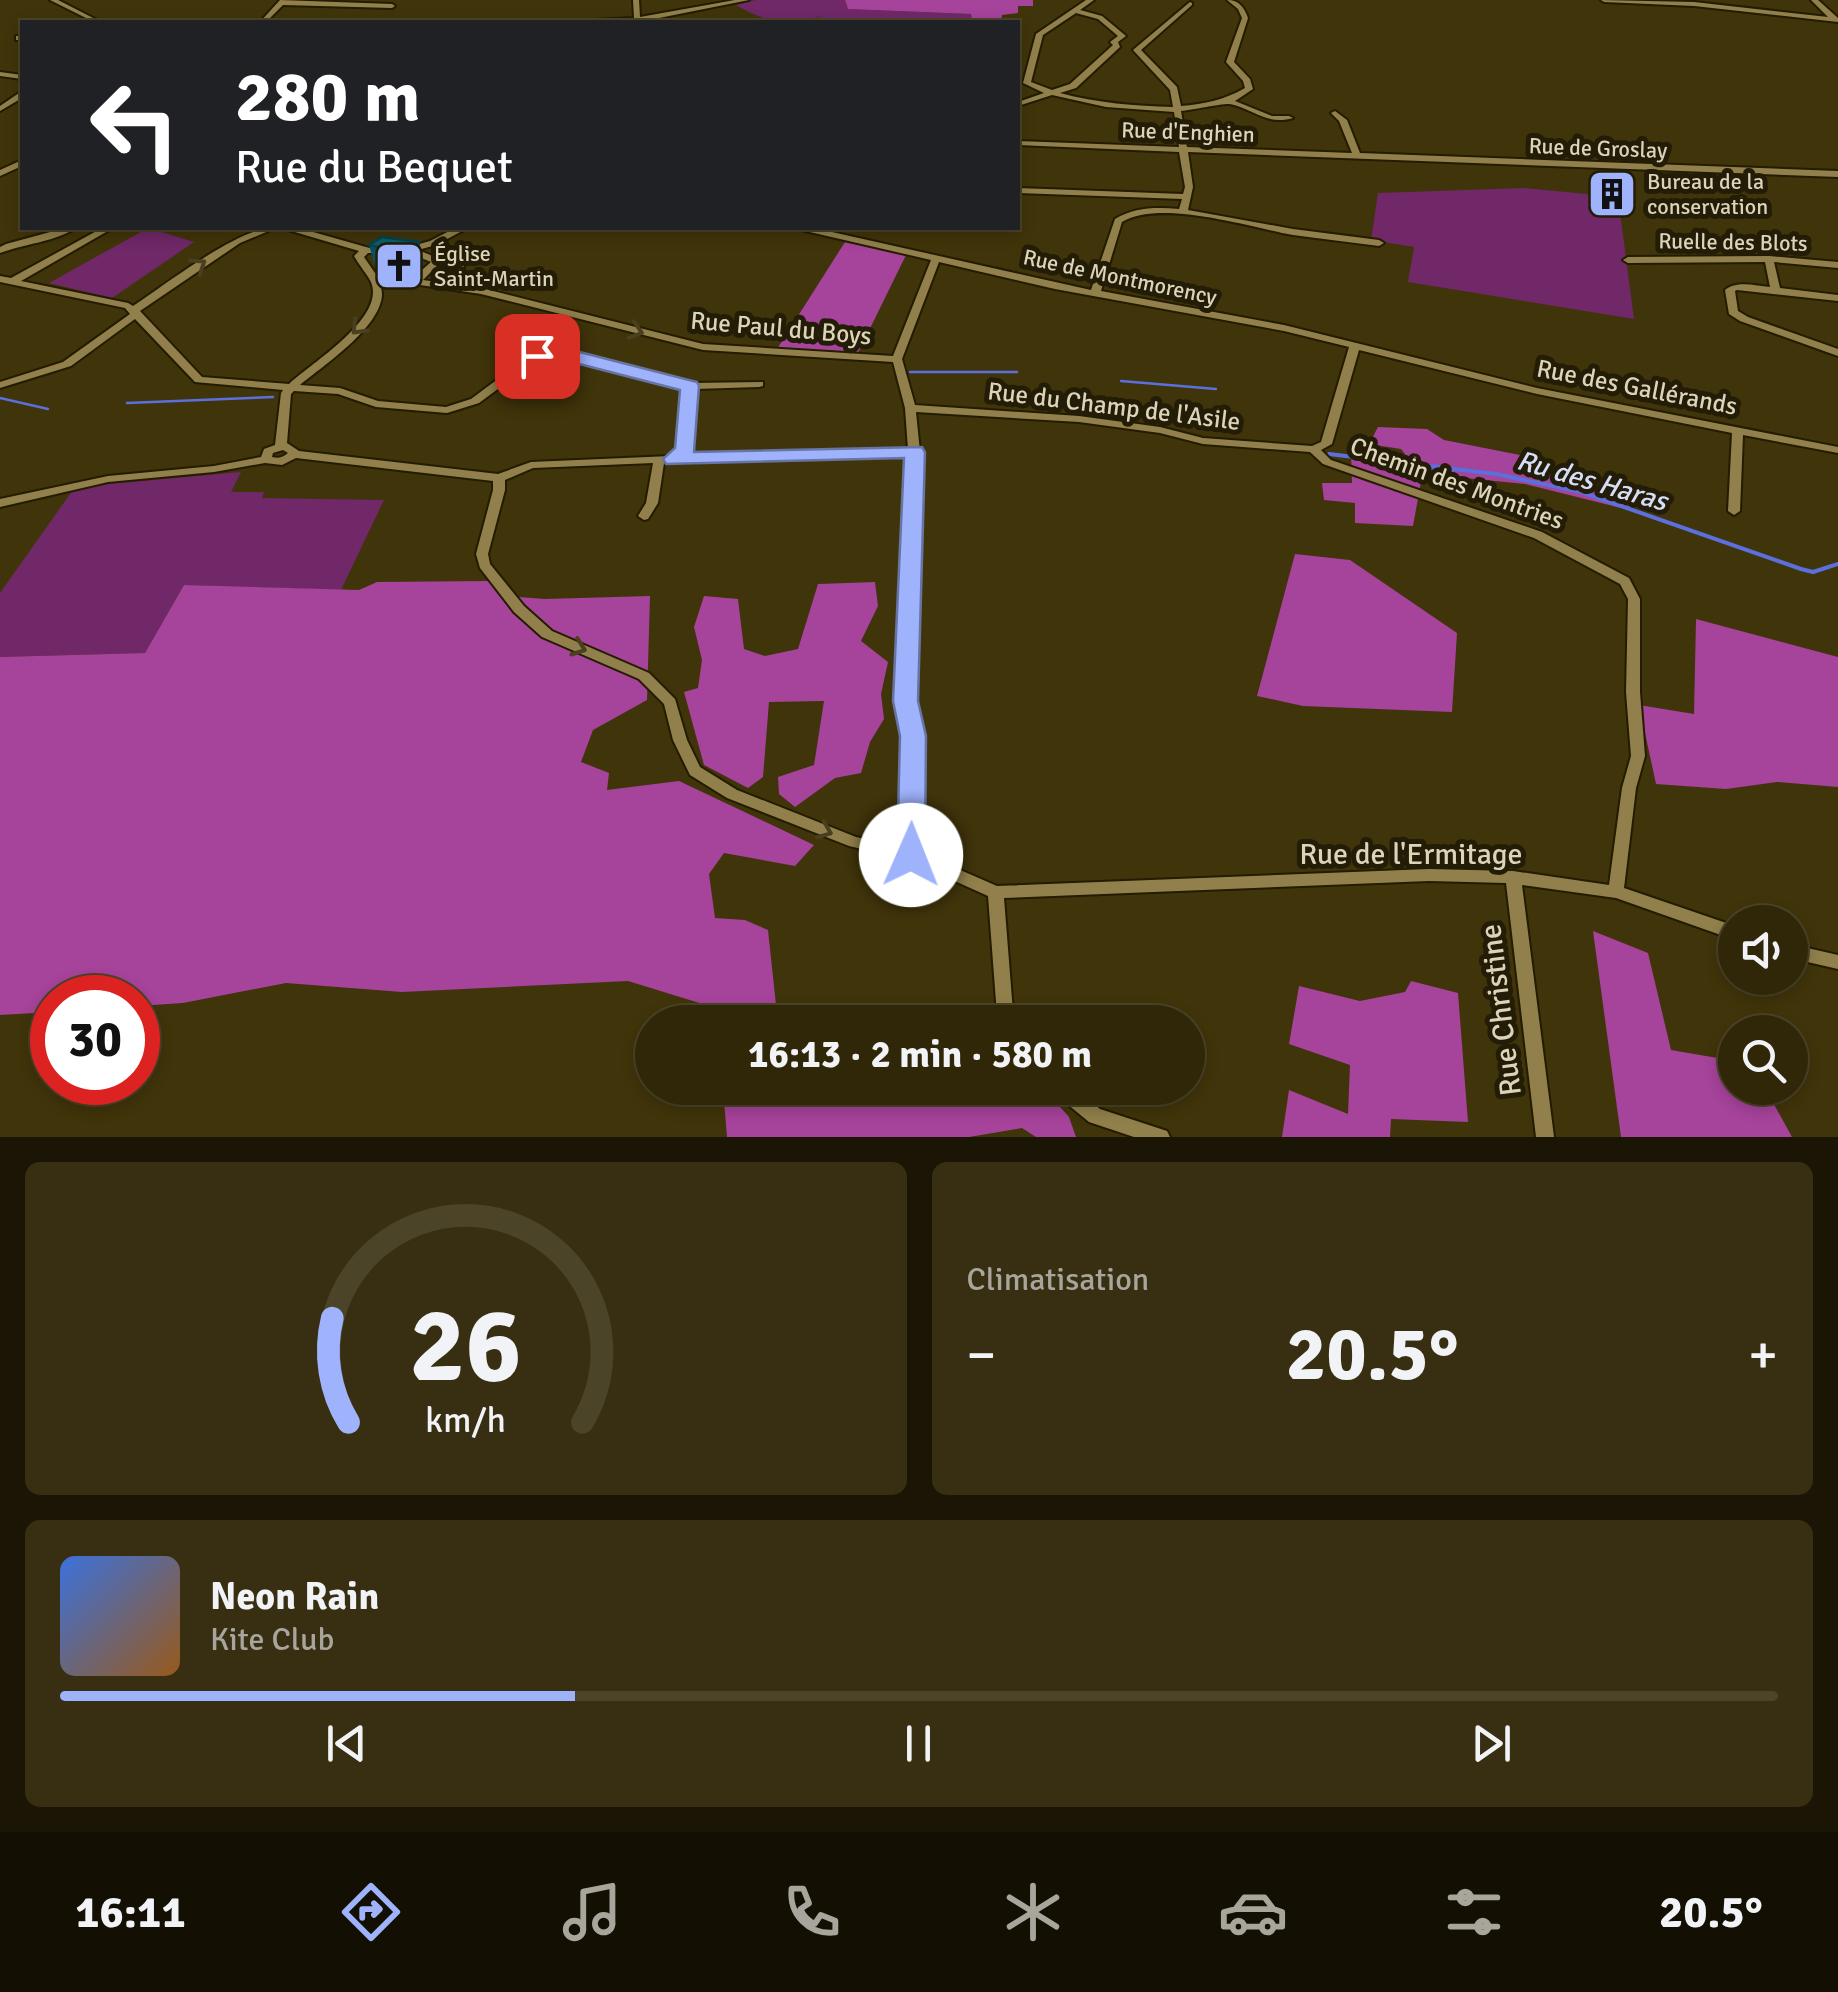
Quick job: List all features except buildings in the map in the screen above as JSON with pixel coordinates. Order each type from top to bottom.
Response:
[{"type":"street","points":[[53,0],[94,20]]},
{"type":"street","points":[[643,20],[746,0]]},
{"type":"street","points":[[1091,0],[1040,34],[1026,80],[1051,93],[1088,101],[1204,109],[1247,92],[1249,86],[1230,62],[1245,18],[1241,8],[1230,0]]},
{"type":"street","points":[[1604,0],[1694,4],[1837,21]]},
{"type":"street","points":[[1814,0],[1837,21]]},
{"type":"street","points":[[265,20],[283,2],[395,3]]},
{"type":"street","points":[[386,14],[395,3]]},
{"type":"street","points":[[1139,48],[1190,4]]},
{"type":"street","points":[[1074,11],[1100,17],[1119,40],[1139,48],[1174,88],[1187,197],[1184,212]]},
{"type":"street","points":[[1020,103],[1074,86],[1119,40],[1148,40]]},
{"type":"street","points":[[0,109],[20,97]]},
{"type":"street","points":[[1228,100],[1270,118],[1289,118]]},
{"type":"street","points":[[1085,113],[1088,101]]},
{"type":"street","points":[[1336,113],[1343,120],[1357,156]]},
{"type":"street","name":"Rue d'Enghien","points":[[1020,143],[1357,156]]},
{"type":"street","name":"Rue de Groslay","points":[[1357,156],[1838,174]]},
{"type":"street","points":[[0,164],[19,167]]},
{"type":"street","points":[[0,173],[19,167]]},
{"type":"street","points":[[1020,190],[1187,197]]},
{"type":"street","points":[[1094,294],[1123,214],[1184,212],[1378,243]]},
{"type":"street","points":[[0,250],[22,239],[51,237],[67,230]]},
{"type":"street","points":[[6,280],[104,230]]},
{"type":"street","points":[[0,385],[67,364],[236,241],[263,230]]},
{"type":"street","points":[[298,230],[365,251],[412,252],[461,266]]},
{"type":"street","points":[[322,238],[333,230]]},
{"type":"street","points":[[412,252],[458,230]]},
{"type":"street","name":"Rue de Montmorency","points":[[826,230],[1094,294],[1284,328],[1428,363]]},
{"type":"street","points":[[281,446],[289,388],[370,316],[377,294],[359,256],[365,251]]},
{"type":"street","points":[[911,855],[913,736],[906,701],[914,452],[910,408],[897,359],[936,258]]},
{"type":"street","points":[[1769,259],[1776,290]]},
{"type":"street","name":"Ruelle des Blots","points":[[1628,260],[1769,259],[1838,265]]},
{"type":"street","points":[[416,281],[437,261]]},
{"type":"street","name":"Rue Paul du Boys","points":[[370,275],[481,292],[703,347],[897,359]]},
{"type":"street","points":[[6,280],[136,312],[194,378],[340,391],[376,404],[447,410],[475,401],[518,369],[526,356],[555,333]]},
{"type":"street","points":[[1838,298],[1776,290],[1730,290],[1734,312],[1744,319],[1838,353]]},
{"type":"street","points":[[1313,449],[1326,444],[1355,346]]},
{"type":"street","points":[[526,356],[564,354],[690,386],[758,384]]},
{"type":"street","name":"Rue des Gallérands","points":[[1428,363],[1537,391],[1838,450]]},
{"type":"street","points":[[674,459],[685,450],[690,386]]},
{"type":"street","name":"Rue du Champ de l'Asile","points":[[910,408],[1079,419],[1160,430],[1203,441],[1313,449]]},
{"type":"street","points":[[1734,511],[1738,430]]},
{"type":"street","points":[[266,459],[268,452],[281,446],[292,448],[294,454]]},
{"type":"street","name":"Chemin des Montries","points":[[1313,449],[1328,462],[1538,535],[1625,581],[1634,599],[1633,692],[1638,756],[1616,892]]},
{"type":"street","points":[[0,503],[108,479],[214,469],[266,459],[280,462],[294,454],[499,478],[531,464],[914,452]]},
{"type":"street","points":[[644,516],[652,503],[659,459]]},
{"type":"street","points":[[499,478],[482,554],[484,565],[503,590],[548,634],[644,676],[670,702],[680,740],[694,771],[732,794],[854,842],[911,855],[996,892],[1004,1005]]},
{"type":"street","name":"Rue de l'Ermitage","points":[[996,892],[1429,876],[1513,877],[1616,892],[1718,927]]},
{"type":"street","name":"Rue Christine","points":[[1513,877],[1545,1137]]},
{"type":"street","points":[[1808,955],[1838,962]]},
{"type":"street","points":[[1082,1105],[1095,1116],[1161,1137]]},
{"type":"shaded area","points":[[755,0],[845,0],[848,9],[971,14],[974,20],[810,20],[826,15],[804,20],[771,20],[736,5]]},
{"type":"shaded area","points":[[845,0],[1033,0],[1033,6],[1018,6],[1018,13],[1002,15],[1001,20],[972,20],[971,14],[848,9]]},
{"type":"shaded area","points":[[1524,188],[1618,197],[1634,319],[1408,282],[1414,247],[1371,240],[1378,193]]},
{"type":"shaded area","points":[[144,230],[194,242],[112,298],[49,283]]},
{"type":"shaded area","points":[[845,242],[906,255],[858,353],[777,349]]},
{"type":"shaded area","points":[[1378,427],[1427,429],[1444,440],[1525,456],[1635,502],[1629,510],[1525,484],[1435,475],[1421,482],[1413,526],[1355,523],[1355,503],[1324,500],[1322,483],[1352,483],[1351,453],[1412,463],[1401,449],[1369,444]]},
{"type":"shaded area","points":[[241,472],[231,492],[264,492],[262,498],[384,500],[341,590],[184,585],[145,653],[0,657],[0,593],[75,487]]},
{"type":"shaded area","points":[[1295,554],[1350,560],[1457,633],[1452,712],[1303,706],[1257,696]]},
{"type":"shaded area","points":[[489,581],[504,596],[545,599],[650,596],[647,700],[593,730],[581,762],[609,773],[607,790],[679,781],[814,845],[795,866],[724,853],[709,874],[715,918],[745,920],[768,930],[776,1005],[706,1005],[628,981],[402,992],[286,983],[160,1005],[160,975],[30,975],[30,1013],[0,1015],[0,657],[145,653],[184,585],[359,590],[377,582]]},
{"type":"shaded area","points":[[875,582],[878,606],[861,641],[888,662],[881,694],[884,719],[870,742],[861,773],[835,778],[795,807],[779,794],[778,777],[814,765],[824,701],[769,702],[763,777],[748,788],[704,765],[684,692],[698,688],[702,660],[694,627],[704,596],[738,599],[744,649],[765,656],[798,649],[818,584]]},
{"type":"shaded area","points":[[1696,619],[1838,657],[1838,787],[1777,782],[1726,789],[1656,784],[1639,705],[1694,714]]},
{"type":"shaded area","points":[[1593,931],[1648,953],[1671,1050],[1718,1058],[1718,1105],[1774,1105],[1792,1137],[1621,1137]]},
{"type":"shaded area","points":[[1411,981],[1458,993],[1468,1122],[1391,1119],[1390,1137],[1282,1137],[1289,1090],[1348,1114],[1350,1065],[1289,1044],[1299,986],[1360,1001],[1405,992]]},
{"type":"shaded area","points":[[724,1105],[1058,1105],[1069,1117],[1076,1137],[1036,1137],[1022,1128],[969,1137],[727,1137]]},
{"type":"waterway","name":"Ru des Haras","points":[[910,372],[1017,372]]},
{"type":"waterway","name":"Ru des Haras","points":[[1121,381],[1216,389]]},
{"type":"waterway","name":"Ru des Haras","points":[[127,403],[273,397]]},
{"type":"waterway","name":"Ru des Haras","points":[[0,398],[48,409]]},
{"type":"waterway","name":"Ru des Haras","points":[[1329,454],[1496,474],[1581,492],[1801,569],[1813,572],[1838,564]]},
{"type":"place","name":"Bureau de la conservation","points":[[1612,194]]},
{"type":"place","name":"Église Saint-Martin","points":[[399,266]]},
{"type":"route","points":[[537,356],[564,354],[690,386],[685,450],[674,459],[914,452],[906,701],[913,736],[911,855]]}]
